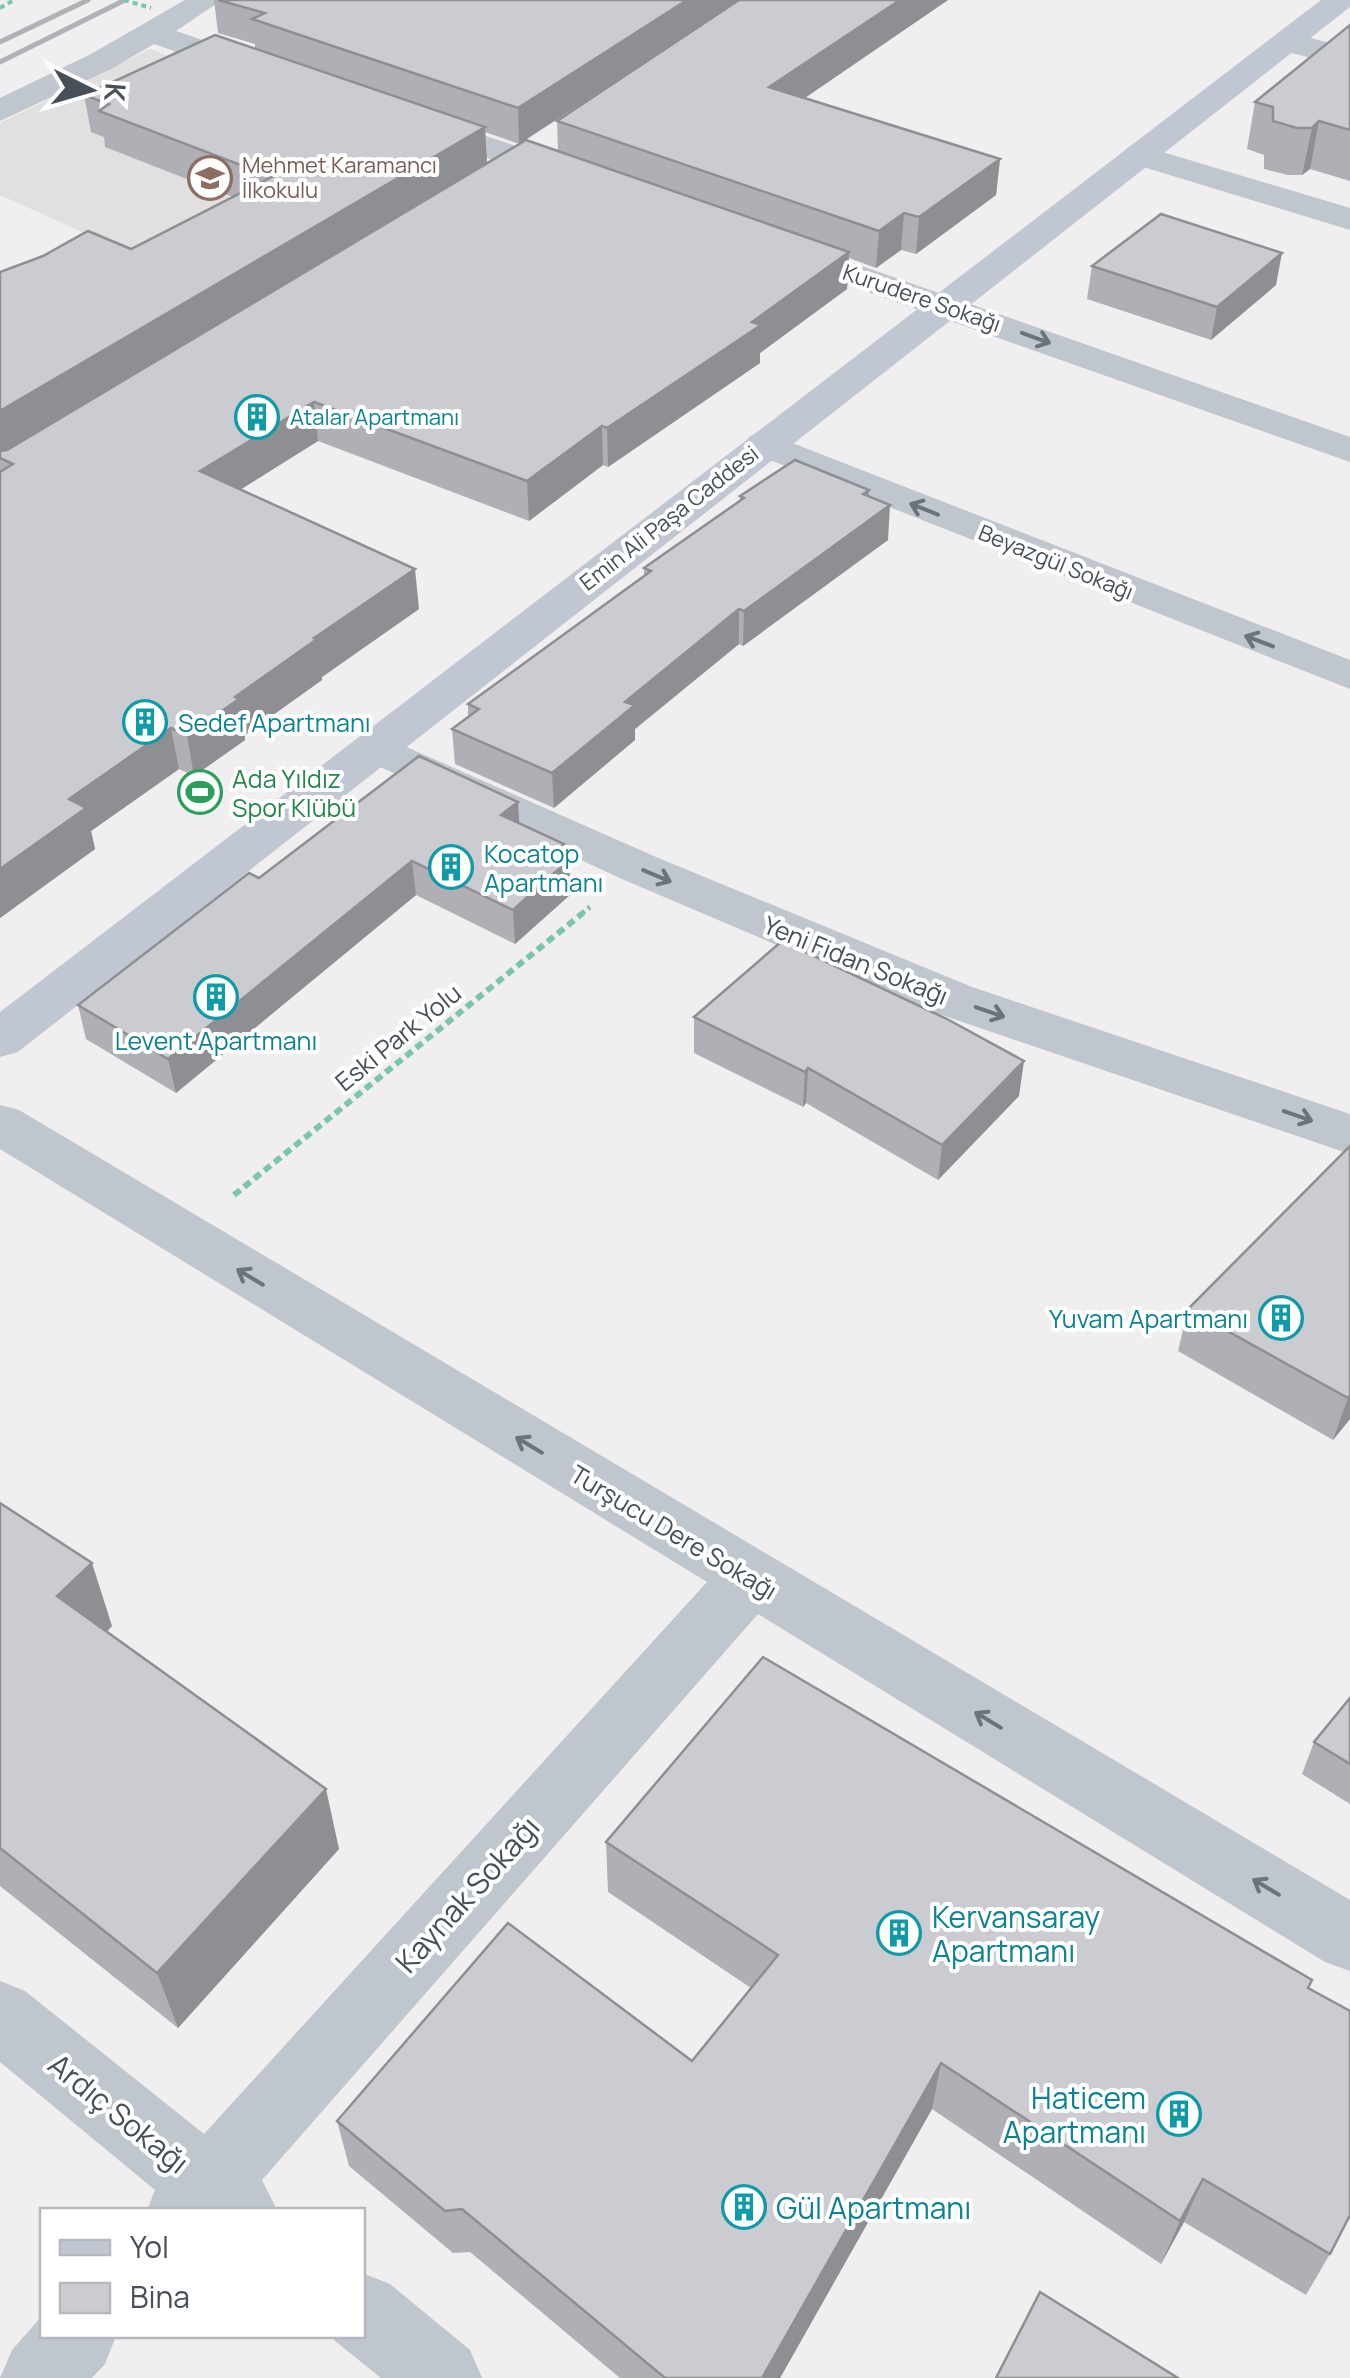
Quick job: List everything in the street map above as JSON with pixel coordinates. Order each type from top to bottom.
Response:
[{"type":"street","points":[[0,112],[151,20],[206,0]]},
{"type":"street","name":"Emin Ali Paşa Caddesi","points":[[0,1039],[1340,0]]},
{"type":"street","points":[[151,20],[301,84]]},
{"type":"street","points":[[1287,42],[1350,58]]},
{"type":"street","points":[[376,109],[598,185]]},
{"type":"street","points":[[491,180],[558,138]]},
{"type":"street","points":[[1139,156],[1350,219]]},
{"type":"street","name":"Kurudere Sokağı","points":[[744,236],[1350,450]]},
{"type":"street","name":"Beyazgül Sokağı","points":[[764,444],[1350,676]]},
{"type":"street","name":"Yeni Fidan Sokağı","points":[[377,748],[639,868],[954,1000],[1350,1134]]},
{"type":"street","name":"Turşucu Dere Sokağı","points":[[0,1124],[1350,1938]]},
{"type":"street","name":"Kaynak Sokağı","points":[[210,2202],[750,1578]]},
{"type":"street","name":"Ardıç Sokağı","points":[[0,2016],[210,2202]]},
{"type":"street","points":[[365,2314],[442,2378]]},
{"type":"street","points":[[40,2378],[74,2338]]},
{"type":"path","points":[[0,8],[14,0]]},
{"type":"path","points":[[124,0],[151,20]]},
{"type":"path","name":"Eski Park Yolu","points":[[183,1237],[639,868]]},
{"type":"shaded area","name":"Mehmet Karamancı İlkokulu","points":[[150,49],[448,162],[164,269],[0,195],[0,123]]},
{"type":"building","points":[[218,0],[687,0],[518,108],[252,19],[265,13]]},
{"type":"building","points":[[739,0],[900,0],[769,87],[1000,159],[919,217],[904,213],[879,231],[557,121]]},
{"type":"building","points":[[1350,25],[1350,130],[1319,121],[1312,128],[1297,128],[1273,121],[1273,107],[1255,102]]},
{"type":"building","points":[[215,35],[485,127],[0,411],[0,272],[43,256],[88,231],[131,249],[272,177],[99,111],[109,104],[84,95]]},
{"type":"building","points":[[526,140],[849,252],[752,322],[761,325],[607,428],[602,426],[527,481],[314,402],[200,471],[415,569],[314,638],[317,639],[187,735],[171,728],[69,799],[86,808],[0,869],[0,472],[13,464],[0,458],[0,451]]},
{"type":"building","points":[[1161,214],[1282,253],[1217,307],[1092,266]]},
{"type":"building","points":[[795,460],[869,490],[863,494],[890,505],[744,611],[739,609],[625,702],[635,705],[552,773],[452,729],[479,709],[468,704],[651,571],[644,568],[744,498],[740,496]]},
{"type":"building","points":[[419,756],[518,802],[501,815],[564,844],[555,852],[569,860],[513,910],[412,861],[168,1059],[78,1005],[249,873],[259,878]]},
{"type":"building","points":[[782,941],[947,1019],[1024,1061],[942,1145],[808,1068],[805,1072],[694,1017]]},
{"type":"building","name":"Yuvam Apartmanı","points":[[1350,1146],[1350,1395],[1348,1398],[1188,1309]]},
{"type":"building","points":[[0,1503],[92,1563],[57,1596],[326,1789],[157,1973],[0,1848]]},
{"type":"building","points":[[763,1657],[1312,1980],[1308,1988],[1350,2011],[1350,2215],[1330,2254],[1203,2179],[1180,2221],[941,2063],[762,2378],[665,2378],[462,2209],[445,2211],[337,2121],[508,1923],[692,2061],[778,1955],[606,1842]]},
{"type":"building","points":[[1350,1698],[1350,1764],[1314,1742]]},
{"type":"building","points":[[1040,2292],[1178,2378],[996,2378]]},
{"type":"railway","points":[[0,42],[88,0]]},
{"type":"railway","points":[[0,62],[125,0]]},
{"type":"place","name":"Mehmet Karamancı İlkokulu","points":[[210,178]]},
{"type":"place","name":"Atalar Apartmanı","points":[[257,417]]},
{"type":"place","name":"Sedef Apartmanı","points":[[145,722]]},
{"type":"place","name":"Ada Yıldız Spor Klübü","points":[[200,792]]},
{"type":"place","name":"Kocatop Apartmanı","points":[[451,867]]},
{"type":"place","name":"Levent Apartmanı","points":[[216,997]]},
{"type":"place","name":"Yuvam Apartmanı","points":[[1281,1318]]},
{"type":"place","name":"Kervansaray Apartmanı","points":[[899,1933]]},
{"type":"place","name":"Haticem Apartmanı","points":[[1179,2114]]},
{"type":"place","name":"Gül Apartmanı","points":[[744,2207]]}]
